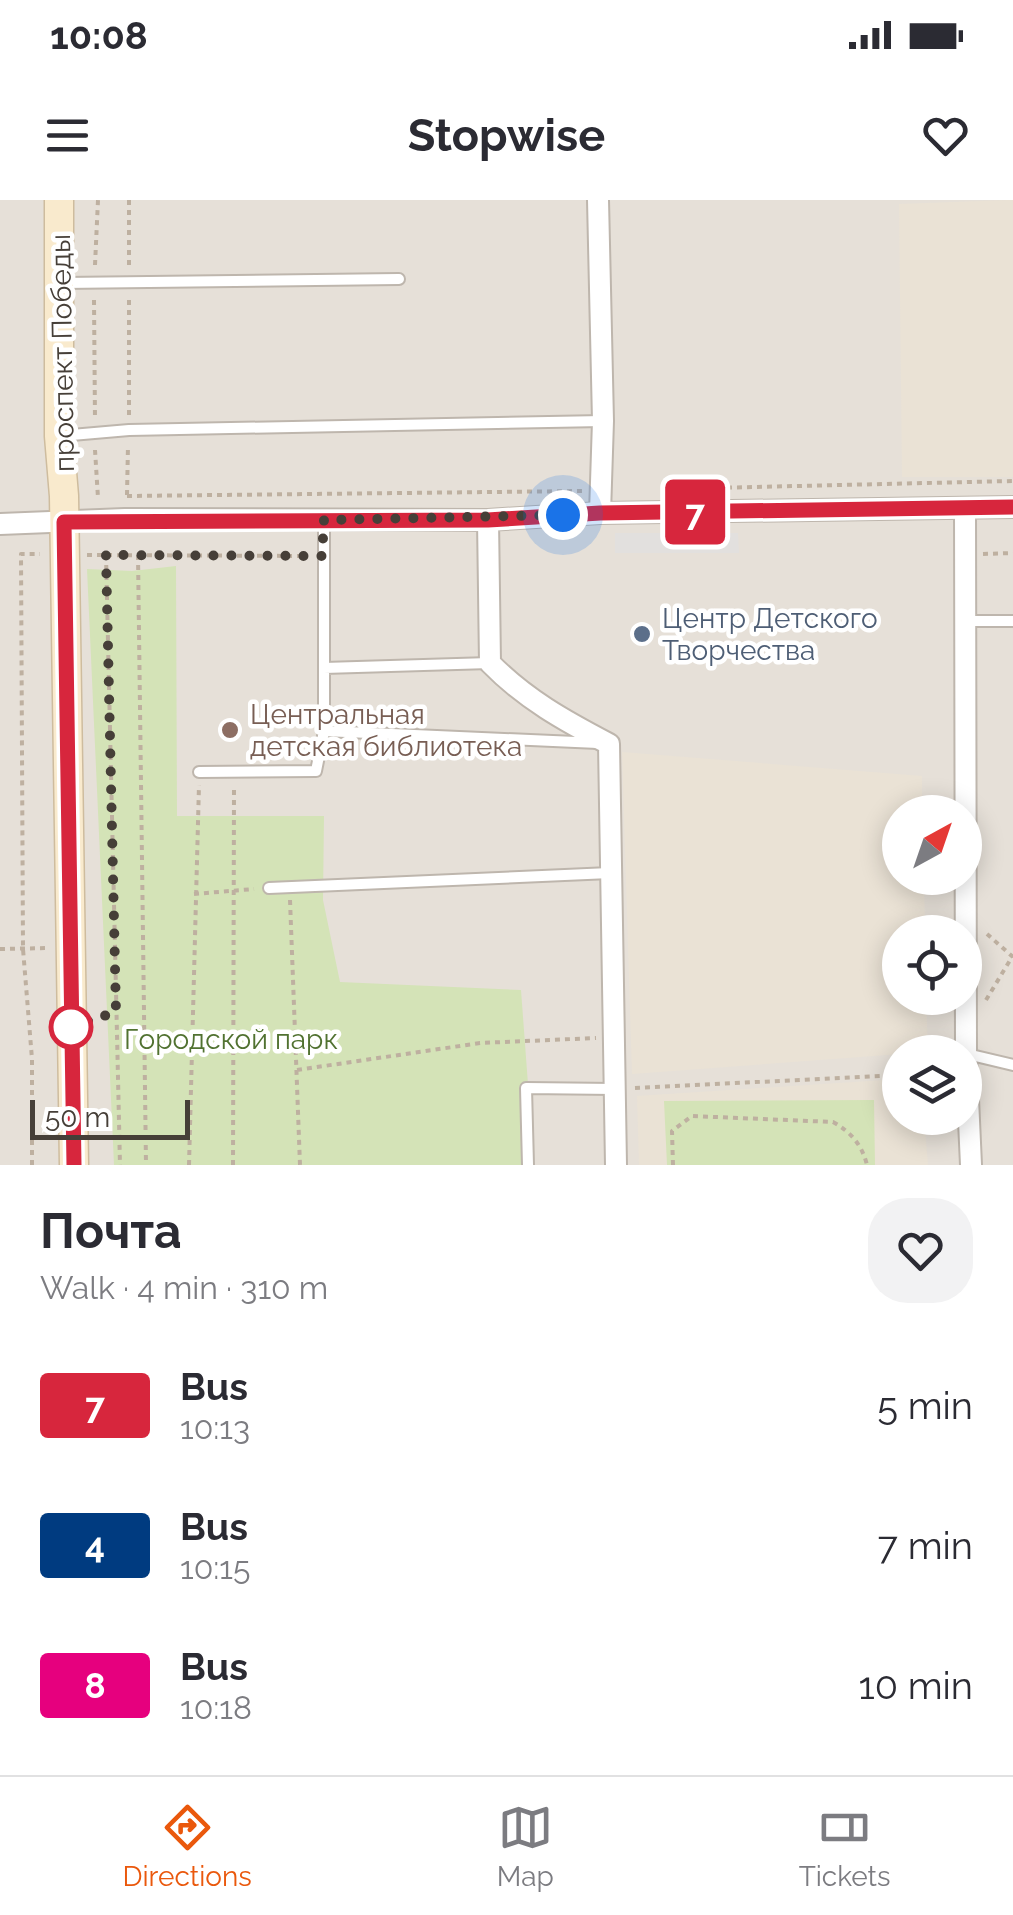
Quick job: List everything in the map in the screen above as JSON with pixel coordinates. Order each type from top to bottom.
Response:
[{"type":"street","name":"проспект Победы","points":[[60,200],[59,436],[64,522],[74,1165]]},
{"type":"street","points":[[598,200],[603,421],[600,513]]},
{"type":"street","points":[[0,524],[125,519],[488,520],[600,513],[1013,507]]},
{"type":"street","points":[[965,508],[968,915]]},
{"type":"street","points":[[488,520],[490,663],[512,686],[554,715],[609,744],[616,1165]]},
{"type":"street","points":[[971,1135],[972,1165]]},
{"type":"lane","points":[[62,284],[94,280],[399,279]]},
{"type":"lane","points":[[59,436],[128,430],[603,421]]},
{"type":"lane","points":[[200,772],[316,771],[324,731],[324,520]]},
{"type":"lane","points":[[965,622],[1013,621]]},
{"type":"lane","points":[[324,668],[490,663]]},
{"type":"lane","points":[[324,731],[609,744]]},
{"type":"lane","points":[[269,888],[611,873]]},
{"type":"lane","points":[[982,1050],[1013,1065]]},
{"type":"lane","points":[[528,1165],[526,1088],[614,1088]]},
{"type":"path","points":[[98,200],[94,280],[96,498],[601,491]]},
{"type":"path","points":[[125,519],[129,200]]},
{"type":"path","points":[[660,490],[1013,480]]},
{"type":"path","points":[[963,554],[1013,553]]},
{"type":"path","points":[[32,1165],[32,1059],[23,949],[21,554],[46,554]]},
{"type":"path","points":[[87,554],[322,556]]},
{"type":"path","points":[[106,555],[120,1165]]},
{"type":"path","points":[[138,555],[146,1165]]},
{"type":"path","points":[[189,1165],[200,772]]},
{"type":"path","points":[[234,774],[234,1165]]},
{"type":"path","points":[[289,886],[300,1165]]},
{"type":"path","points":[[194,894],[269,888]]},
{"type":"path","points":[[970,1035],[1013,958],[982,928]]},
{"type":"path","points":[[0,949],[69,948]]},
{"type":"path","points":[[298,1070],[480,1042],[614,1038]]},
{"type":"path","points":[[614,1088],[882,1076]]},
{"type":"path","points":[[673,1165],[672,1131],[692,1116],[833,1122],[848,1130],[867,1165]]},
{"type":"shaded area","points":[[0,200],[1013,200],[1013,1165],[0,1165]]},
{"type":"shaded area","points":[[1013,200],[1013,477],[902,477],[899,204]]},
{"type":"shaded area","points":[[615,533],[738,533],[739,553],[615,553]]},
{"type":"shaded area","points":[[622,752],[922,776],[922,795],[882,795],[882,895],[924,895],[925,915],[882,915],[882,1015],[927,1015],[927,1035],[882,1035],[882,1055],[632,1074]]},
{"type":"shaded area","points":[[882,1080],[882,1135],[925,1135],[928,1165],[639,1165],[637,1096]]},
{"type":"green space","name":"Городской парк","points":[[176,566],[177,816],[324,816],[323,900],[340,982],[521,990],[534,1165],[114,1165],[87,569],[132,571]]},
{"type":"green space","points":[[874,1100],[875,1165],[667,1165],[664,1101]]},
{"type":"bus line","name":"7","points":[[74,1165],[64,522],[488,520],[600,513],[1013,507]]},
{"type":"place","name":"Центр Детского Творчества","points":[[642,634]]},
{"type":"place","name":"Центральная детская библиотека","points":[[230,730]]},
{"type":"route","points":[[71,1027],[116,1012],[106,555],[322,556],[324,520],[488,520],[563,515]]}]
